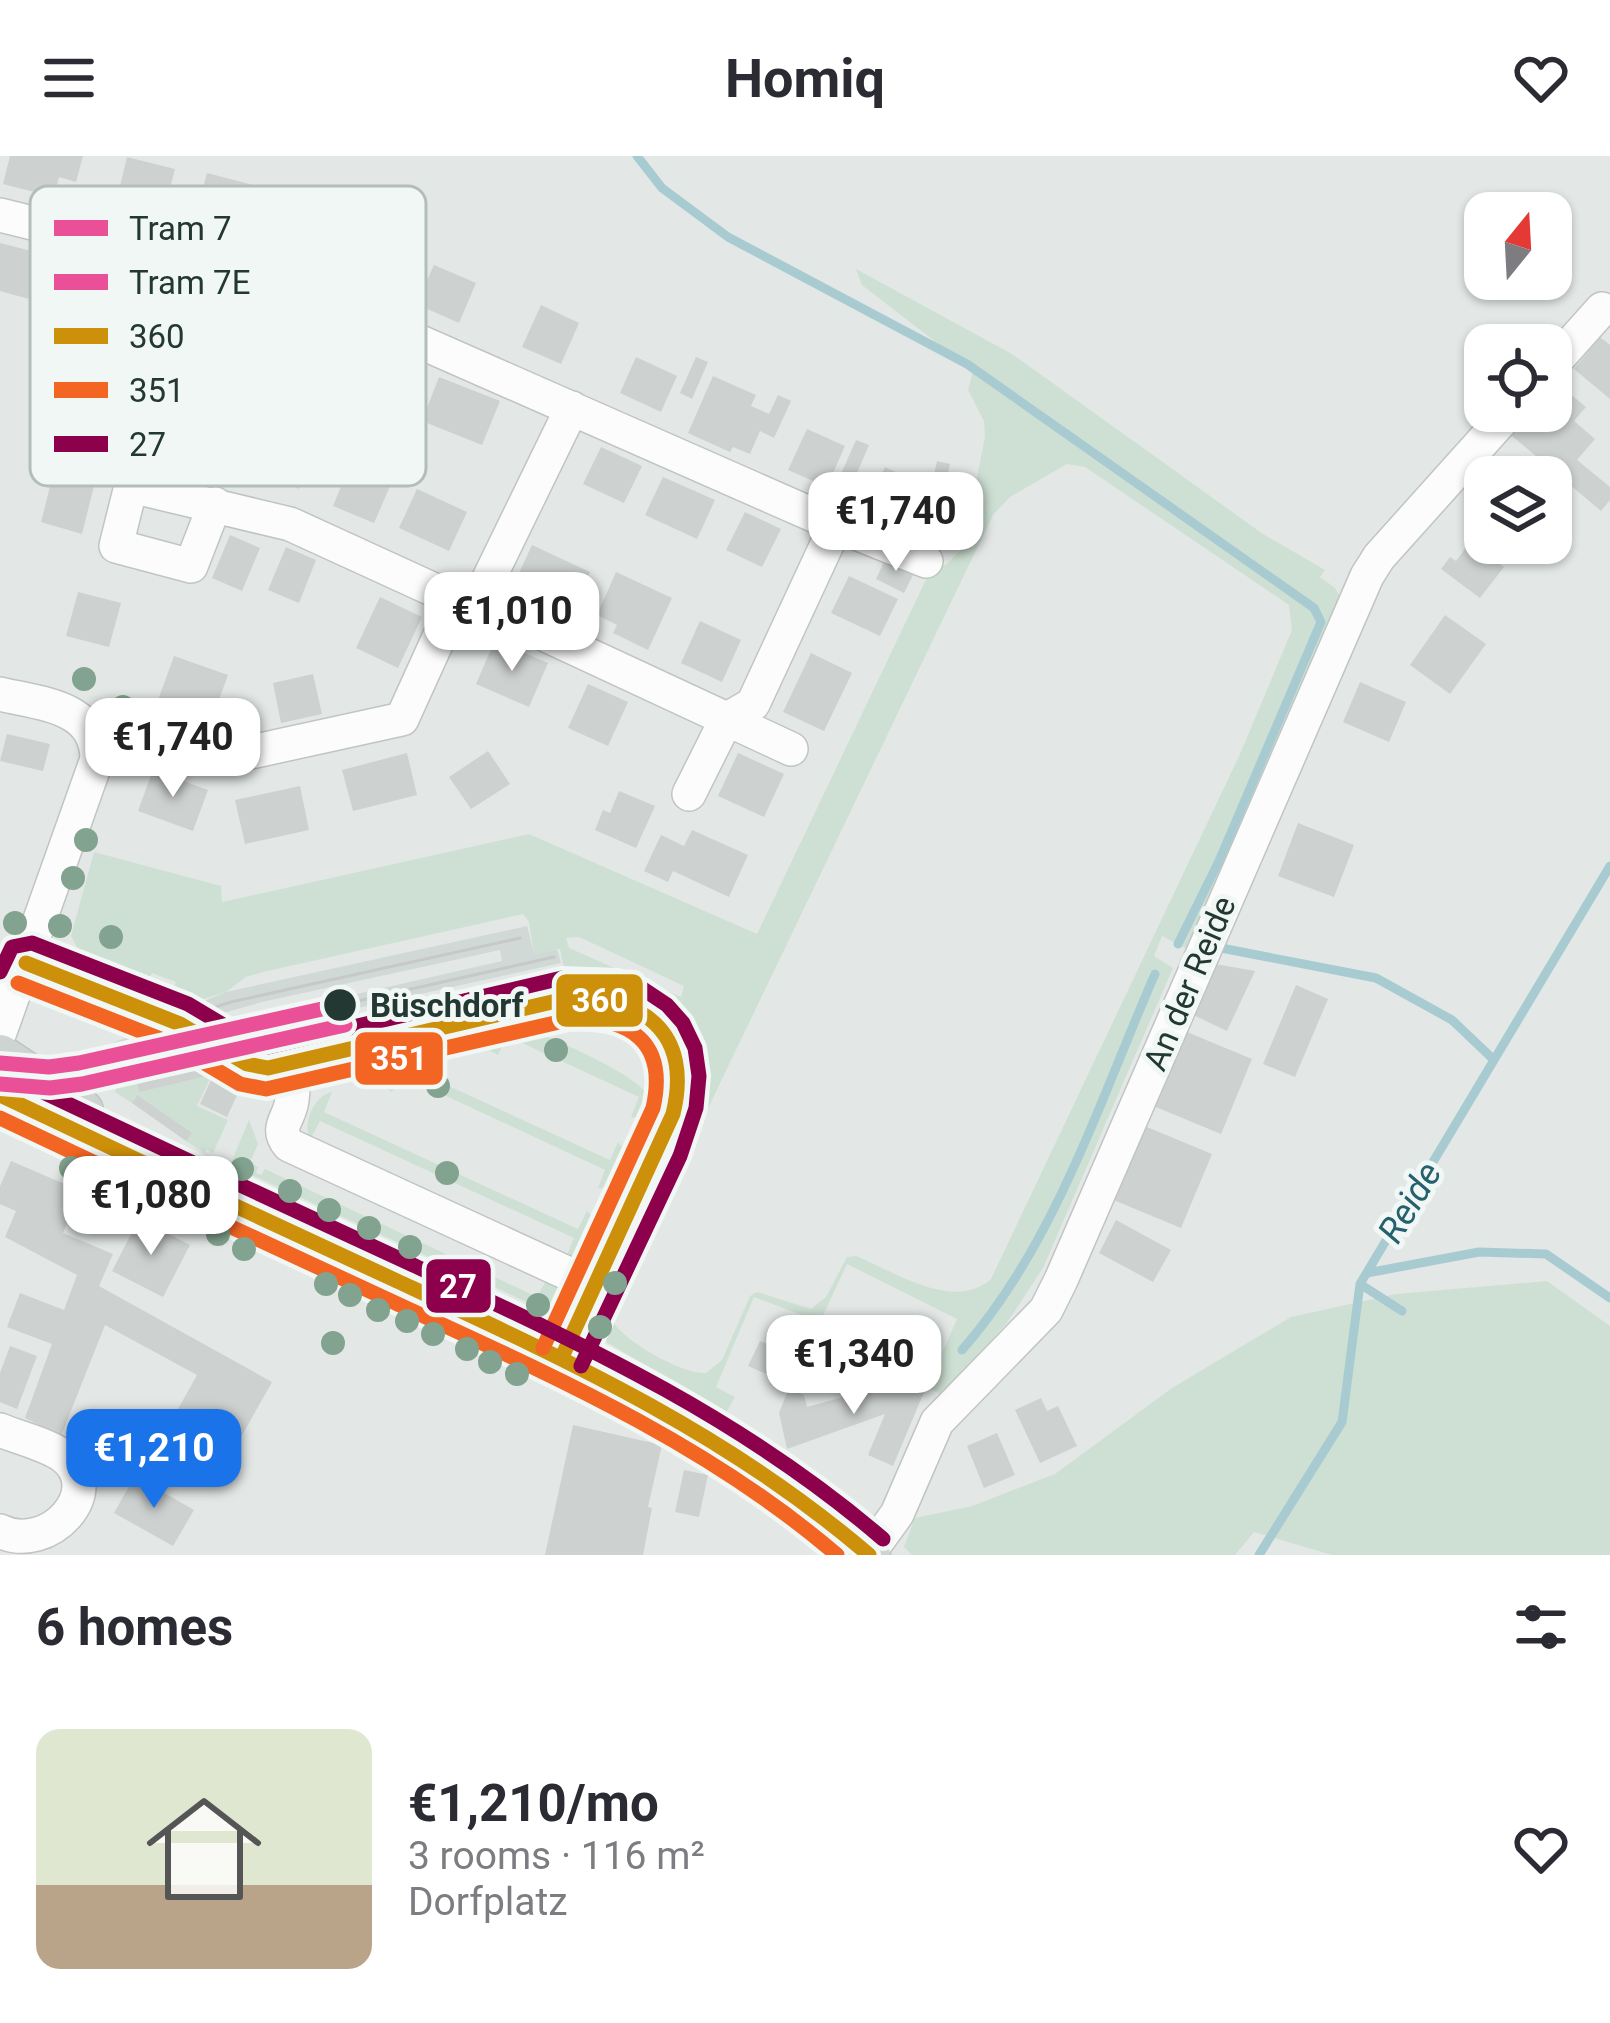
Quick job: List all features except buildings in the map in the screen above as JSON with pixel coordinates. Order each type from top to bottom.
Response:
[{"type":"main road","points":[[0,1056],[208,1194]]},
{"type":"main road","points":[[0,1095],[562,1357],[720,1444],[837,1525],[869,1554]]},
{"type":"street","points":[[0,215],[30,222]]},
{"type":"street","points":[[1572,343],[1602,309]]},
{"type":"street","points":[[426,344],[926,561]]},
{"type":"street","points":[[94,734],[148,728],[228,757],[402,718],[572,408]]},
{"type":"street","name":"An der Reide","points":[[869,1554],[897,1514],[937,1422],[1046,1310],[1366,576],[1491,432]]},
{"type":"street","points":[[215,504],[290,524],[791,748]]},
{"type":"street","points":[[688,794],[726,720],[753,704],[836,525]]},
{"type":"street","points":[[0,694],[75,715],[94,734],[94,770],[0,1032]]},
{"type":"street","points":[[26,963],[180,1024],[248,1064],[286,1071],[565,999],[610,997],[641,1010],[668,1038],[675,1054],[676,1102],[562,1357]]},
{"type":"street","points":[[286,1071],[292,1101],[281,1127],[290,1145],[593,1286]]},
{"type":"street","points":[[0,1430],[63,1456],[79,1476],[79,1493],[70,1514],[46,1534],[29,1540],[0,1531]]},
{"type":"shaded area","points":[[527,926],[534,953],[557,949],[561,963],[267,1028],[264,1015],[502,961],[500,950],[206,1018],[187,1008],[226,992]]},
{"type":"shaded area","points":[[159,1025],[196,1046],[48,1076],[37,1057],[92,1051]]},
{"type":"green space","points":[[856,269],[1012,354],[1263,534],[1325,570],[1320,577],[1343,601],[1196,939],[1187,949],[1162,936],[1154,956],[1173,968],[1043,1268],[1007,1323],[941,1395],[927,1387],[957,1319],[847,1264],[820,1322],[754,1297],[716,1387],[735,1397],[726,1413],[603,1340],[599,1318],[694,1108],[696,1077],[682,1028],[648,995],[597,982],[567,983],[560,949],[534,954],[529,922],[523,914],[263,972],[246,977],[226,992],[184,1005],[170,998],[176,982],[152,973],[146,987],[82,957],[71,936],[94,852],[221,886],[222,902],[529,834],[757,934],[932,567],[946,565],[963,547],[985,437],[984,421],[968,390],[973,371],[862,285]],"holes":[[[1067,464],[1085,467],[1289,605],[1292,630],[1240,754],[991,1279],[960,1292],[942,1290],[856,1256],[847,1257],[826,1297],[811,1309],[757,1292],[750,1296],[722,1360],[706,1373],[669,1363],[620,1330],[613,1322],[614,1304],[993,515],[1010,497]],[[579,937],[684,986],[681,997],[569,948],[566,938]]]},
{"type":"green space","points":[[521,1025],[623,1074],[653,1101],[656,1114],[646,1119],[631,1117],[639,1097],[507,1036],[498,1055],[473,1041]]},
{"type":"green space","points":[[423,1052],[416,1071],[610,1160],[618,1142],[632,1158],[625,1181],[616,1190],[598,1188],[605,1170],[401,1075],[392,1092],[377,1083],[381,1058]]},
{"type":"green space","points":[[217,1064],[197,1106],[228,1120],[213,1153],[186,1141],[191,1133],[136,1096],[132,1103],[115,1092],[117,1086],[137,1081],[139,1091],[203,1077],[201,1066]]},
{"type":"green space","points":[[332,1092],[324,1112],[578,1229],[587,1211],[601,1226],[594,1248],[579,1257],[567,1255],[574,1238],[320,1121],[310,1140],[311,1111]]},
{"type":"green space","points":[[249,1120],[258,1144],[250,1162],[258,1167],[256,1173],[261,1175],[265,1169],[537,1297],[548,1277],[560,1288],[560,1303],[550,1312],[544,1310],[230,1165]]},
{"type":"green space","points":[[1547,1281],[1610,1326],[1610,1555],[1332,1555],[1254,1532],[1235,1555],[912,1555],[904,1547],[915,1518],[972,1506],[1055,1474],[1172,1388],[1291,1317],[1396,1294]]},
{"type":"waterway","points":[[637,156],[662,188],[728,237],[967,364],[1314,608],[1321,622],[1219,861],[1178,944]]},
{"type":"waterway","name":"Reide","points":[[1259,1555],[1342,1422],[1360,1284],[1610,866]]},
{"type":"waterway","points":[[1216,947],[1376,978],[1452,1020],[1493,1059]]},
{"type":"waterway","points":[[962,1350],[995,1309],[1049,1218],[1155,974]]},
{"type":"waterway","points":[[1367,1273],[1479,1252],[1546,1254],[1610,1298]]},
{"type":"waterway","points":[[1360,1284],[1402,1311]]},
{"type":"tram line","points":[[97,1060],[231,1002],[520,938]]},
{"type":"tram line","points":[[340,1005],[554,957]]},
{"type":"tram line","name":"7","points":[[0,1063],[49,1067],[79,1063],[340,1005]]},
{"type":"tram line","name":"7E","points":[[0,1084],[50,1088],[82,1084],[345,1025]]},
{"type":"transit line","name":"27","points":[[0,972],[12,947],[32,943],[188,1004],[268,1047],[562,978],[618,980],[667,1005],[695,1048],[696,1108],[680,1156],[581,1366]]},
{"type":"transit line","name":"360","points":[[26,963],[180,1024],[247,1064],[268,1068],[565,999],[617,1003],[655,1024],[668,1040],[675,1061],[673,1114],[562,1357]]},
{"type":"transit line","name":"351","points":[[18,983],[171,1043],[240,1084],[266,1089],[568,1020],[610,1023],[639,1038],[655,1066],[653,1108],[543,1348]]},
{"type":"transit line","name":"27","points":[[9,1076],[598,1354],[773,1455],[883,1539]]},
{"type":"transit line","name":"360","points":[[0,1095],[522,1340],[643,1402],[759,1471],[869,1555]]},
{"type":"transit line","name":"351","points":[[0,1118],[630,1416],[737,1480],[837,1555]]},
{"type":"place","name":"Büschdorf","points":[[340,1005]]}]
